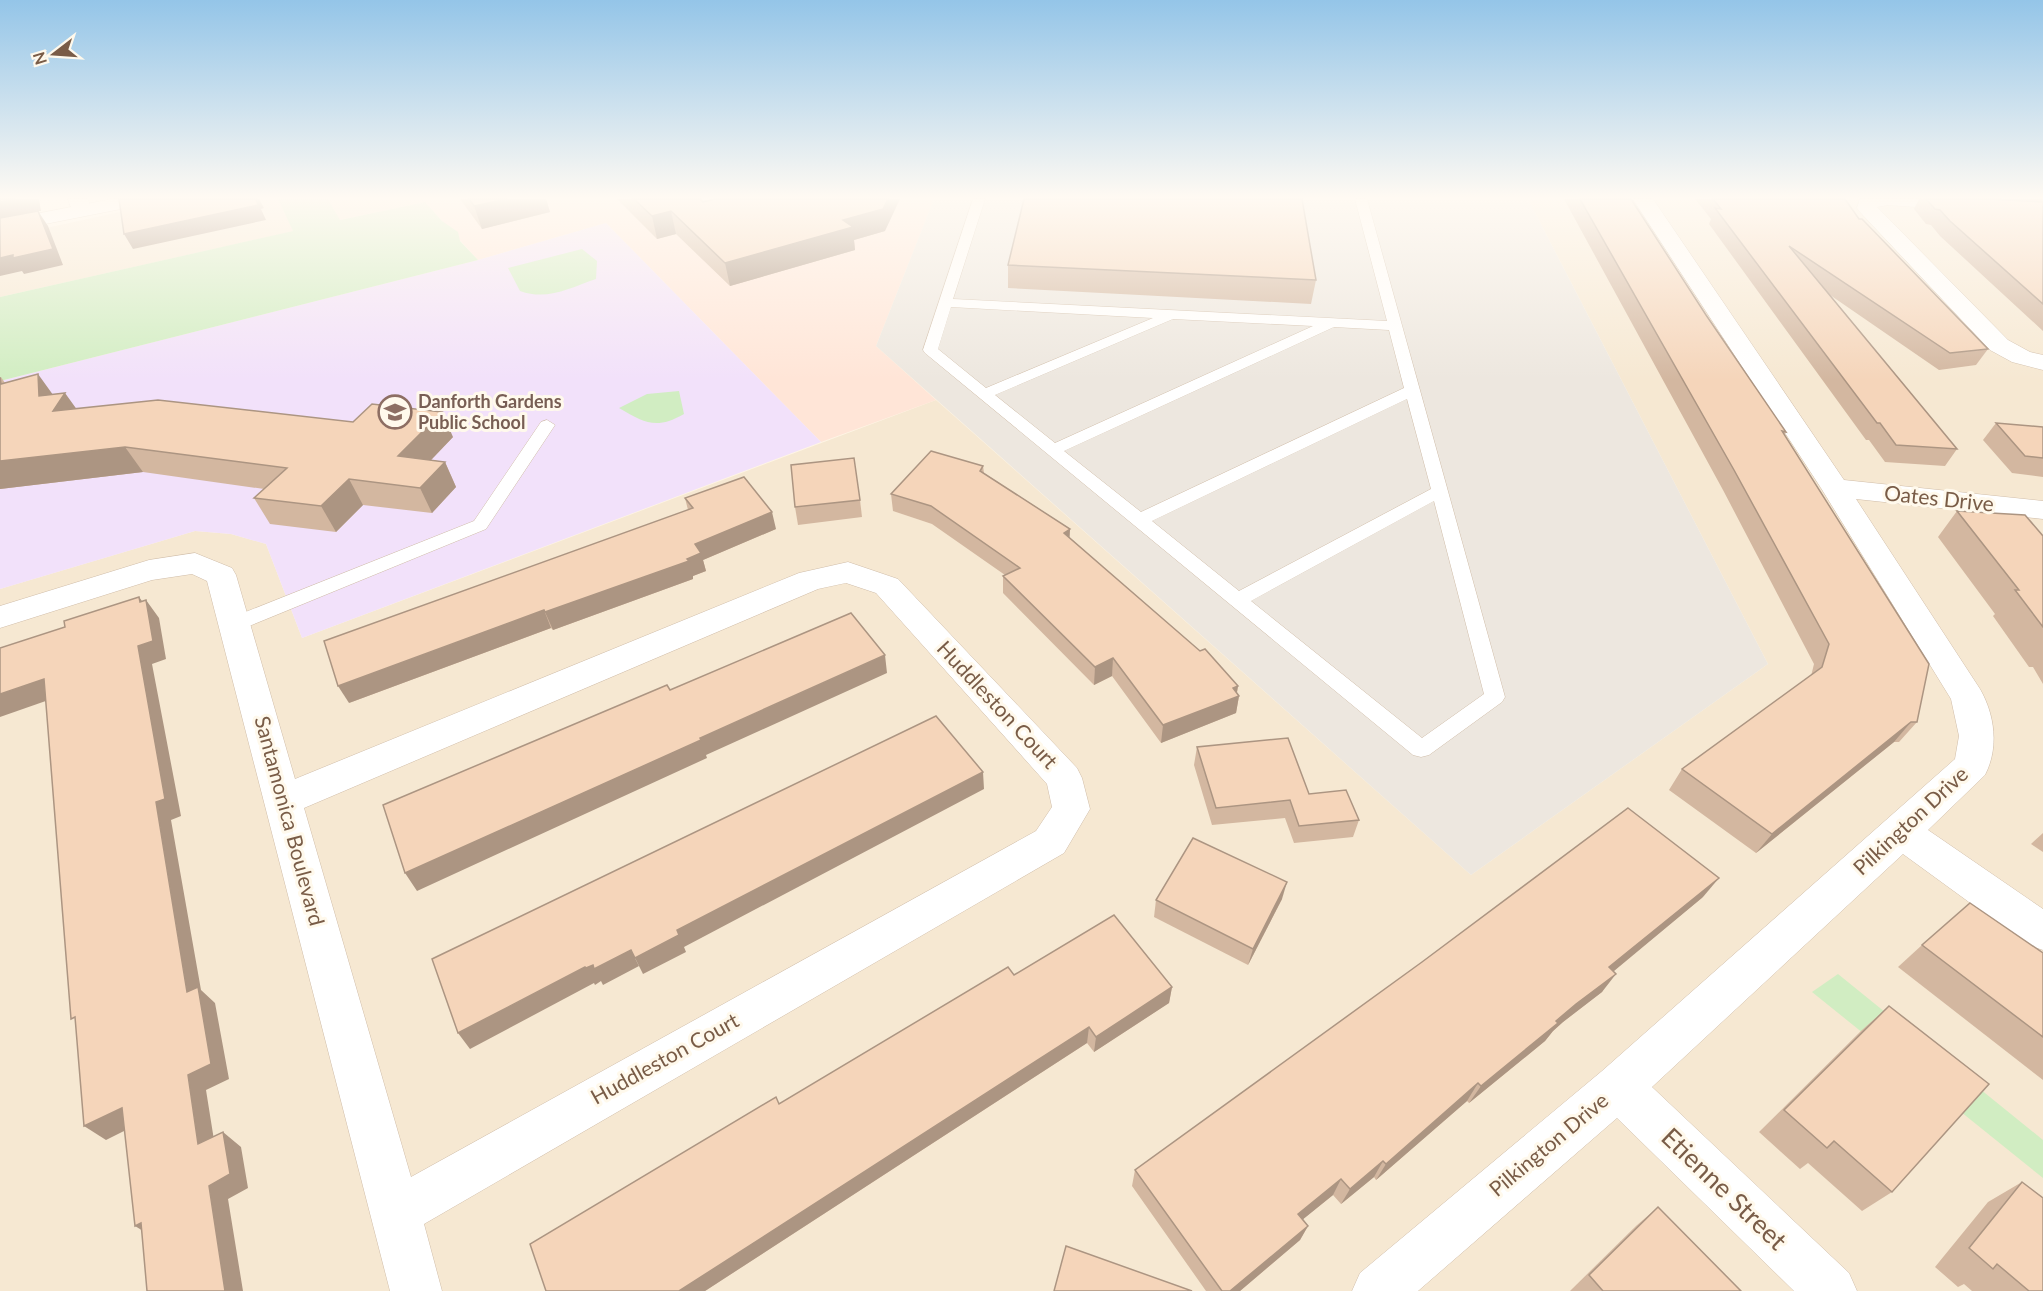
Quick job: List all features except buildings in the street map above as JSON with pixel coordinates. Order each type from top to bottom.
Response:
[{"type":"street","name":"Pilkington Drive","points":[[1378,1291],[1618,1087],[1972,765],[1977,736],[1968,698],[1835,488],[1683,259]]},
{"type":"street","points":[[1916,259],[1999,345],[2021,357],[2043,363]]},
{"type":"street","name":"Oates Drive","points":[[1835,488],[2043,510]]},
{"type":"street","name":"Santamonica Boulevard","points":[[0,617],[149,570],[195,563],[221,575],[416,1291]]},
{"type":"street","name":"Huddleston Court","points":[[283,800],[810,580],[848,572],[887,586],[1064,778],[1071,808],[1050,842],[396,1212]]},
{"type":"street","points":[[1901,832],[2043,932]]},
{"type":"street","name":"Etienne Street","points":[[1618,1087],[1831,1291]]},
{"type":"lane","points":[[960,259],[930,350],[1421,749],[1495,697],[1438,492],[1378,259]]},
{"type":"lane","points":[[946,303],[1396,326]]},
{"type":"lane","points":[[985,394],[1171,315]]},
{"type":"lane","points":[[1053,450],[1333,322]]},
{"type":"lane","points":[[1139,520],[1413,390]]},
{"type":"lane","points":[[235,624],[480,525],[547,425]]},
{"type":"lane","points":[[1238,600],[1438,492]]},
{"type":"shaded area","points":[[0,259],[168,259],[0,297]]},
{"type":"shaded area","points":[[642,259],[910,259],[876,346],[936,400],[821,442]]},
{"type":"shaded area","name":"Danforth Gardens Public School","points":[[642,259],[821,442],[302,638],[266,544],[231,534],[195,531],[0,589],[0,381],[478,260]]},
{"type":"shaded area","points":[[910,259],[1559,259],[1768,664],[1471,875],[876,346]]},
{"type":"shaded area","points":[[1559,259],[2043,259],[2043,1291],[0,1291],[0,589],[195,531],[231,534],[266,544],[302,638],[936,400],[1471,875],[1768,664]]},
{"type":"green space","points":[[168,259],[478,260],[0,381],[0,297]]},
{"type":"green space","points":[[542,259],[597,261],[596,279],[558,292],[540,295],[520,291],[508,268]]},
{"type":"green space","points":[[679,391],[684,414],[666,422],[644,421],[619,408],[647,394]]},
{"type":"green space","points":[[1838,974],[2043,1140],[2043,1178],[1812,992]]},
{"type":"place","name":"Danforth Gardens Public School","points":[[395,412]]}]
